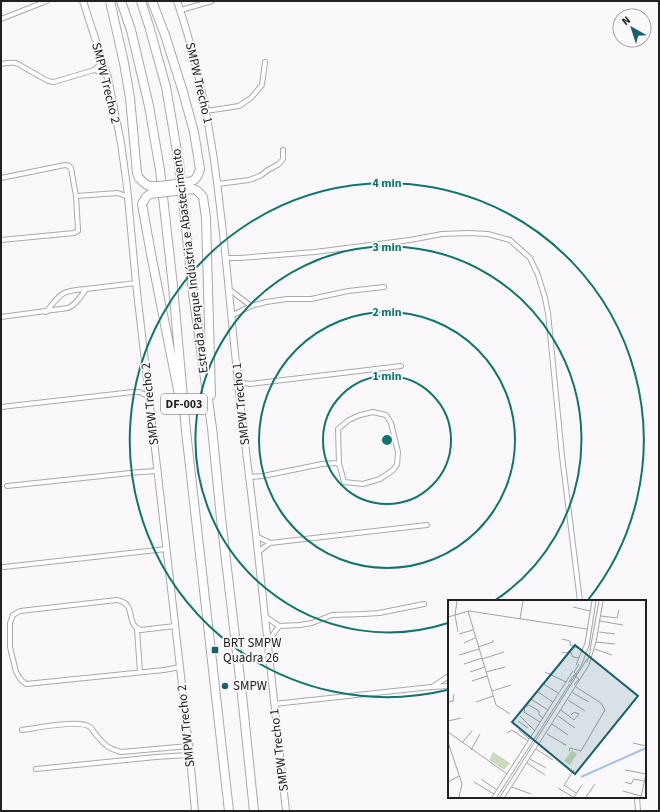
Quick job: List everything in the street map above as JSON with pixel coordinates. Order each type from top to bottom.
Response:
[{"type":"highway","points":[[110,1],[130,98],[139,178],[145,184],[152,186],[184,183],[194,180],[200,169],[194,132],[152,1]]},
{"type":"highway","name":"Estrada Parque Indústria e Abastecimento","points":[[121,1],[131,30],[149,106],[160,170],[173,286],[186,431],[229,811]]},
{"type":"highway","name":"Estrada Parque Indústria e Abastecimento","points":[[141,1],[166,88],[179,163],[193,293],[212,428],[254,811]]},
{"type":"highway","points":[[186,431],[142,204],[146,197],[150,194],[193,189],[197,190],[203,197],[206,218],[212,428]]},
{"type":"street","points":[[1,19],[47,1]]},
{"type":"street","name":"SMPW Trecho 2","points":[[83,1],[106,73],[121,143],[127,186],[136,283],[150,397],[195,811]]},
{"type":"street","name":"SMPW Trecho 1","points":[[177,1],[194,56],[206,111],[218,184],[225,258],[230,290],[238,382],[266,617],[286,811]]},
{"type":"street","points":[[181,10],[212,1]]},
{"type":"street","points":[[1,64],[8,62],[16,63],[54,82],[94,70],[103,62]]},
{"type":"street","points":[[206,111],[239,106],[252,98],[262,85],[265,62]]},
{"type":"street","points":[[94,70],[106,73]]},
{"type":"street","points":[[218,184],[249,180],[260,176],[279,164],[283,159],[283,150]]},
{"type":"street","points":[[1,178],[67,165],[70,166],[76,196],[78,230],[76,232],[1,240]]},
{"type":"street","points":[[118,193],[127,186]]},
{"type":"street","points":[[76,196],[118,193],[128,197]]},
{"type":"street","points":[[225,258],[265,257],[315,252],[410,240],[442,234],[468,233],[488,234],[510,240],[530,258],[538,275],[548,313],[562,456],[580,600]]},
{"type":"street","points":[[46,312],[61,294],[66,291],[136,283]]},
{"type":"street","points":[[232,316],[251,306],[266,302],[287,299],[311,299],[348,290],[384,287]]},
{"type":"street","points":[[1,317],[46,312],[71,307],[86,289]]},
{"type":"street","points":[[230,290],[251,306]]},
{"type":"street","points":[[238,382],[250,384],[401,366]]},
{"type":"street","points":[[239,391],[250,384]]},
{"type":"street","points":[[140,392],[148,385]]},
{"type":"street","points":[[1,407],[140,392],[150,397]]},
{"type":"street","points":[[373,412],[386,415],[391,423],[398,452],[397,466],[380,479],[363,484],[344,482],[339,463],[338,429],[348,420],[360,415],[373,412]]},
{"type":"street","points":[[249,477],[263,476],[322,464],[339,463]]},
{"type":"street","points":[[7,486],[158,471]]},
{"type":"street","points":[[258,552],[270,543],[427,525]]},
{"type":"street","points":[[256,536],[270,543]]},
{"type":"street","points":[[4,567],[166,549]]},
{"type":"street","points":[[140,672],[137,629],[132,622],[129,607],[122,601],[117,600],[20,610],[13,615],[10,622],[10,647],[16,672],[21,680],[26,684],[140,672],[180,667]]},
{"type":"street","points":[[266,617],[279,626],[300,625],[312,623],[332,615],[379,613],[412,605],[424,604]]},
{"type":"street","points":[[137,629],[141,630],[175,626]]},
{"type":"street","points":[[268,643],[279,626]]},
{"type":"street","points":[[431,687],[448,677]]},
{"type":"street","points":[[274,704],[448,686]]},
{"type":"street","points":[[22,730],[66,724],[83,724],[92,728],[104,745],[121,752],[188,746]]},
{"type":"street","points":[[36,770],[156,757],[189,755]]},
{"type":"street","points":[[637,798],[638,811]]},
{"type":"place","name":"BRT SMPW Quadra 26","points":[[215,650]]},
{"type":"place","name":"SMPW","points":[[225,686]]}]
